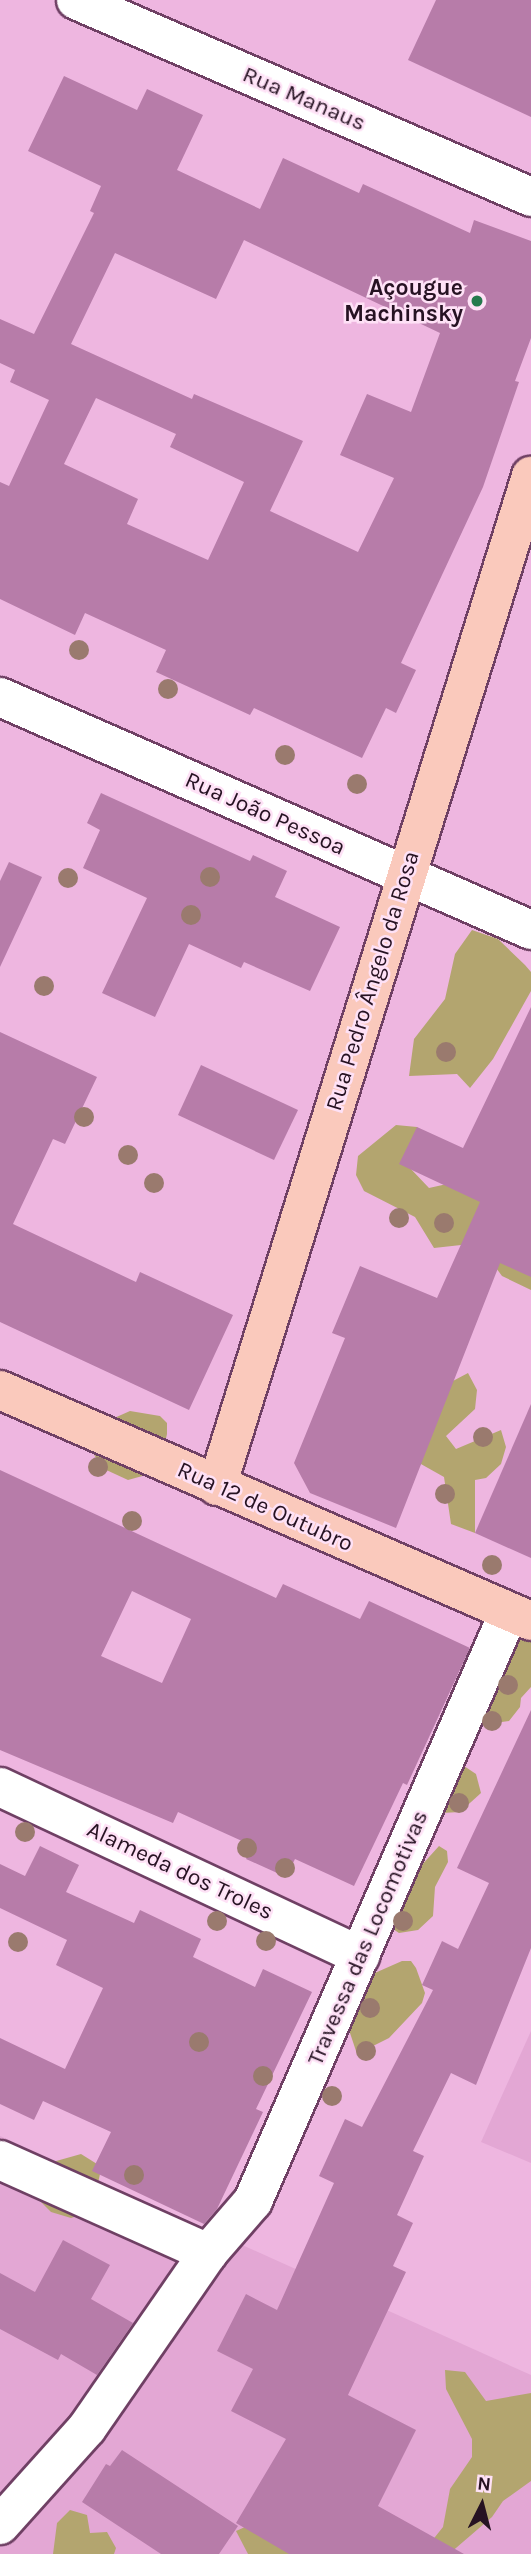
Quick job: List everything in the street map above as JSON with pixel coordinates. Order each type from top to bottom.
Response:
[{"type":"main road","name":"Rua Pedro Ângelo da Rosa","points":[[217,1486],[531,476]]},
{"type":"main road","name":"Rua 12 de Outubro","points":[[0,1390],[520,1617]]},
{"type":"street","name":"Rua Manaus","points":[[76,0],[531,197]]},
{"type":"street","name":"Rua João Pessoa","points":[[0,696],[531,930]]},
{"type":"street","name":"Travessa das Locomotivas","points":[[0,2525],[87,2428],[208,2253],[253,2201],[360,1956],[520,1617]]},
{"type":"street","name":"Alameda dos Troles","points":[[0,1787],[360,1956]]},
{"type":"street","points":[[0,2160],[208,2253]]},
{"type":"shaded area","points":[[472,930],[498,939],[525,965],[531,972],[531,991],[493,1059],[470,1088],[457,1074],[409,1076],[414,1039],[445,999],[455,954]]},
{"type":"shaded area","points":[[396,1125],[417,1127],[423,1135],[409,1167],[429,1188],[447,1184],[531,1222],[531,1290],[502,1276],[485,1253],[470,1244],[434,1248],[415,1217],[364,1191],[356,1175],[358,1156]]},
{"type":"shaded area","points":[[468,1373],[477,1390],[475,1409],[446,1436],[456,1449],[501,1430],[506,1447],[501,1464],[486,1478],[475,1480],[475,1533],[451,1524],[444,1477],[412,1459],[451,1382]]},
{"type":"shaded area","points":[[130,1411],[160,1416],[167,1423],[167,1434],[163,1452],[146,1475],[128,1480],[102,1468],[92,1451],[112,1419]]},
{"type":"shaded area","points":[[531,1637],[531,1687],[521,1698],[520,1707],[509,1721],[480,1725],[511,1643]]},
{"type":"shaded area","points":[[454,1765],[464,1766],[476,1774],[481,1793],[460,1812],[442,1813]]},
{"type":"shaded area","points":[[439,1846],[447,1851],[448,1862],[435,1887],[433,1916],[418,1930],[399,1933],[390,1927],[403,1873],[420,1867]]},
{"type":"shaded area","points":[[402,1961],[411,1961],[416,1968],[425,1993],[422,2003],[389,2038],[357,2054],[345,2018],[366,1994],[368,1976]]},
{"type":"shaded area","points":[[531,2031],[531,2163],[481,2142]]},
{"type":"shaded area","points":[[0,2136],[531,2375],[531,2554],[0,2554]]},
{"type":"shaded area","points":[[81,2154],[97,2164],[100,2174],[96,2192],[80,2215],[71,2218],[51,2212],[29,2190],[42,2165]]},
{"type":"shaded area","points":[[445,2370],[465,2372],[486,2401],[531,2393],[531,2481],[503,2501],[492,2517],[449,2554],[429,2554],[431,2542],[443,2527],[450,2489],[472,2457],[472,2439],[446,2389]]},
{"type":"shaded area","points":[[70,2510],[87,2515],[90,2533],[107,2532],[116,2548],[114,2554],[53,2554],[57,2523]]},
{"type":"shaded area","points":[[254,2523],[308,2554],[248,2554],[236,2531]]},
{"type":"building","points":[[436,0],[531,0],[531,117],[408,60]]},
{"type":"building","points":[[64,76],[137,110],[147,89],[203,115],[177,170],[260,209],[283,158],[359,193],[363,184],[470,233],[474,220],[531,241],[531,338],[515,381],[519,382],[483,487],[401,663],[416,670],[396,713],[386,708],[362,758],[254,708],[250,715],[156,672],[166,650],[85,613],[75,635],[0,599],[0,482],[9,486],[49,400],[10,382],[15,370],[0,363],[0,319],[34,334],[94,213],[90,211],[101,186],[28,151]],"holes":[[[244,240],[440,333],[411,412],[367,394],[340,455],[394,478],[358,552],[270,511],[303,441],[194,394],[192,399],[71,344],[115,253],[216,299]],[[96,398],[176,434],[170,447],[244,482],[208,560],[127,524],[138,499],[64,464]]]},
{"type":"building","points":[[101,793],[250,861],[253,855],[287,871],[275,897],[340,927],[310,991],[244,962],[241,968],[189,944],[155,1017],[102,993],[147,898],[83,868],[100,830],[87,823]]},
{"type":"building","points":[[9,862],[42,877],[0,967],[0,881]]},
{"type":"building","points":[[531,1007],[531,1277],[500,1263],[396,1528],[310,1493],[294,1463],[345,1338],[332,1333],[360,1266],[437,1298],[480,1202],[399,1164],[417,1127],[463,1148]]},
{"type":"building","points":[[0,1032],[97,1077],[65,1144],[53,1139],[13,1224],[136,1282],[140,1272],[233,1315],[189,1410],[0,1322]]},
{"type":"building","points":[[201,1065],[298,1110],[274,1160],[178,1115]]},
{"type":"building","points":[[531,1404],[531,1558],[475,1533]]},
{"type":"building","points":[[0,1470],[276,1598],[283,1584],[360,1619],[369,1601],[470,1648],[407,1785],[403,1783],[354,1886],[295,1859],[286,1877],[246,1859],[253,1846],[178,1812],[173,1823],[0,1750]],"holes":[[[132,1591],[191,1619],[162,1683],[101,1656]]]},
{"type":"building","points":[[531,1710],[531,1948],[476,2085],[451,2073],[413,2151],[424,2156],[397,2215],[413,2223],[393,2266],[406,2272],[348,2395],[416,2430],[378,2506],[464,2554],[289,2554],[236,2523],[286,2439],[231,2411],[253,2369],[217,2351],[246,2294],[277,2310],[334,2183],[319,2176],[345,2119],[362,2127],[433,1990],[422,1985],[442,1941],[458,1949],[489,1883],[457,1868]]},
{"type":"building","points":[[40,1846],[79,1865],[66,1892],[134,1923],[140,1910],[201,1939],[193,1957],[255,1987],[263,1969],[312,1992],[256,2109],[263,2112],[217,2209],[204,2224],[92,2171],[111,2132],[43,2101],[34,2120],[0,2104],[0,2038],[65,2069],[103,1988],[56,1965],[67,1940],[0,1908],[0,1864],[25,1876]]},
{"type":"building","points":[[63,2240],[110,2265],[91,2299],[133,2323],[97,2375],[61,2354],[58,2360],[0,2329],[0,2273],[35,2292]]},
{"type":"building","points":[[122,2450],[238,2526],[219,2554],[161,2554],[82,2502],[106,2464],[110,2466]]},
{"type":"place","name":"Açougue Machinsky","points":[[477,301]]}]
